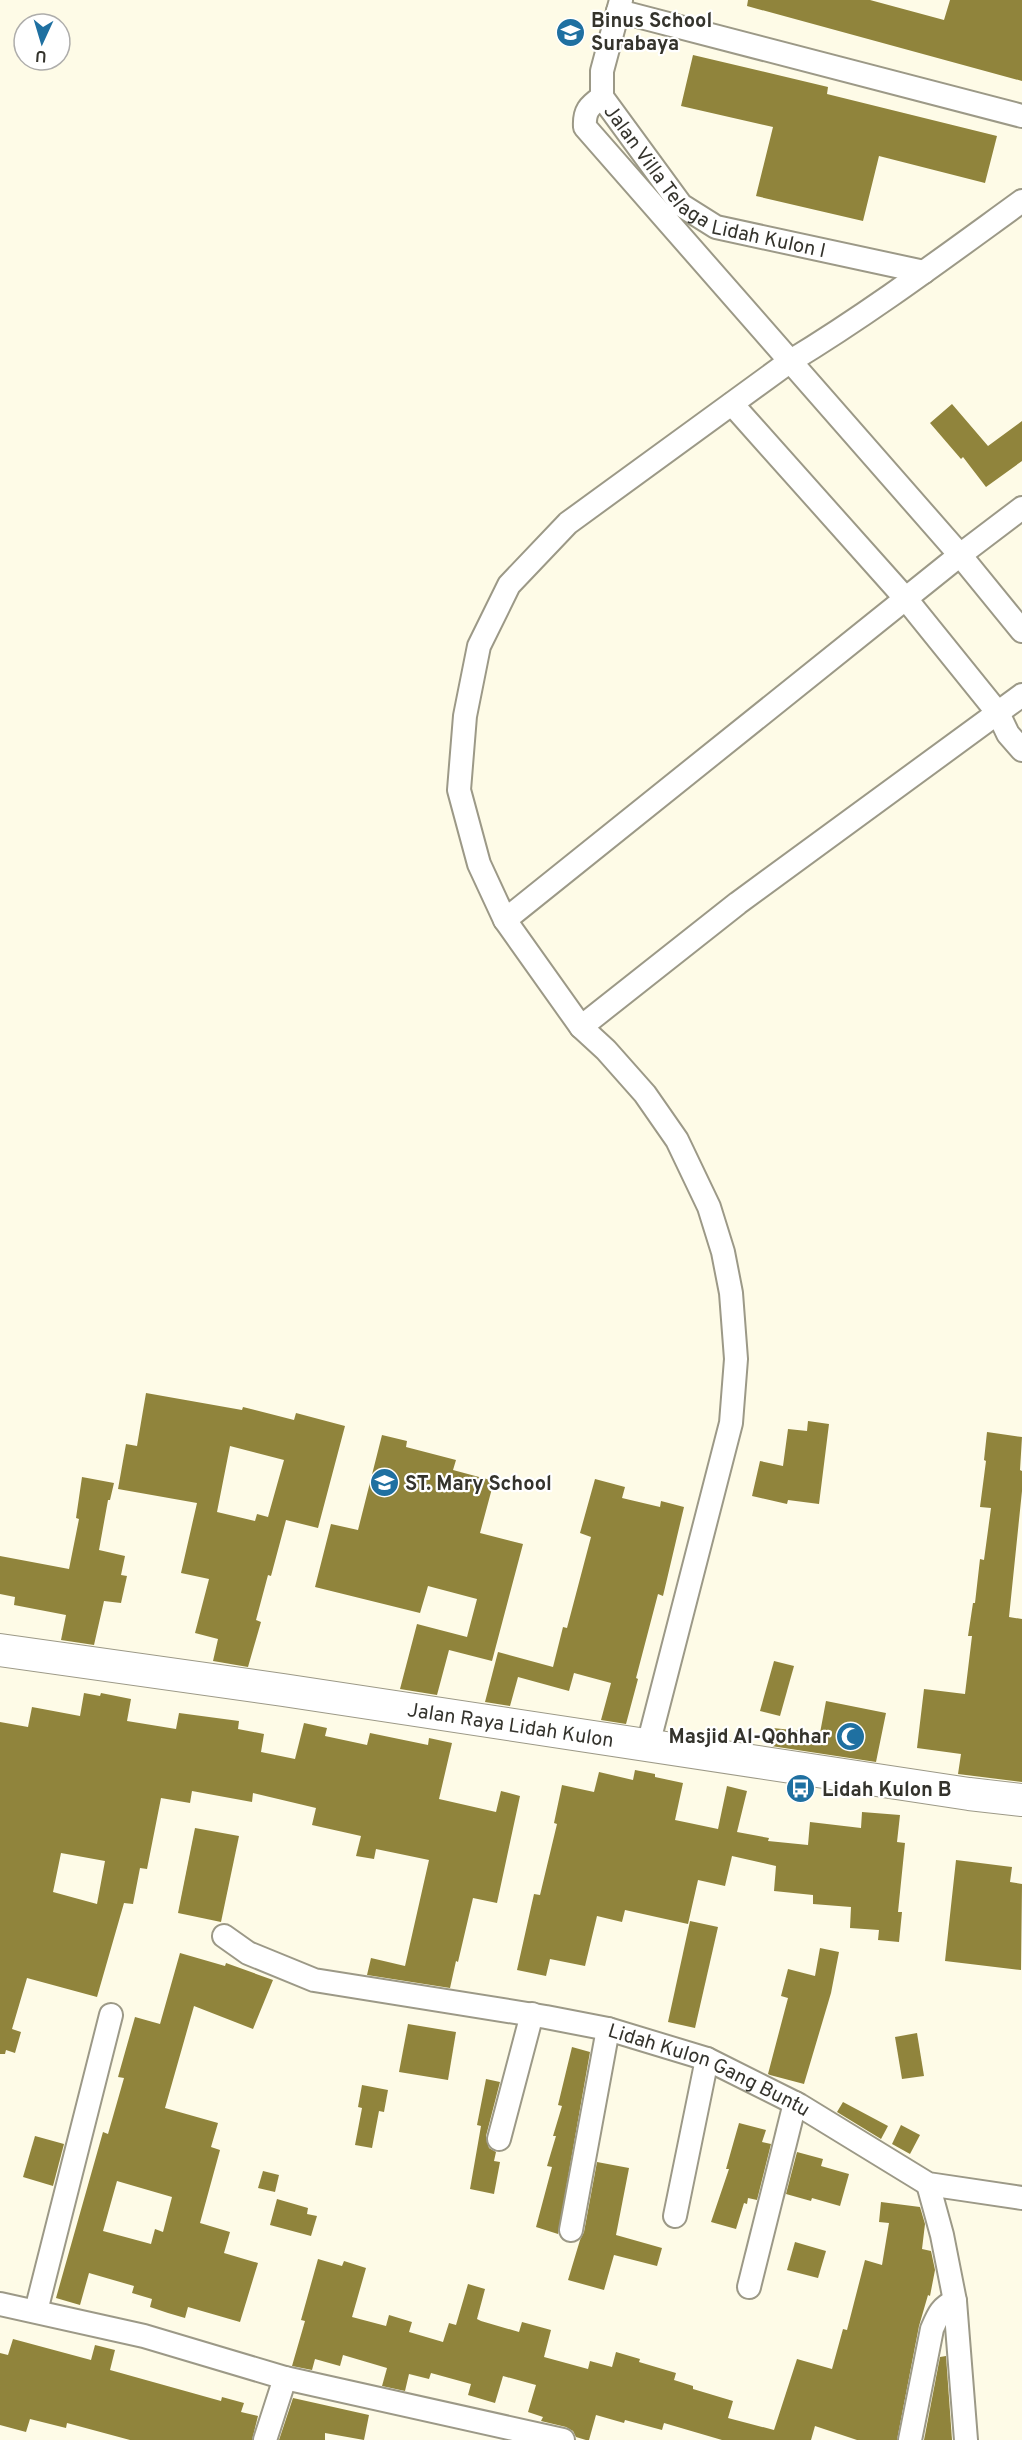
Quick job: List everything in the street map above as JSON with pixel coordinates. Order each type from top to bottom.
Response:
[{"type":"main road","name":"Jalan Raya Lidah Kulon","points":[[0,1650],[1022,1800]]},
{"type":"street","name":"Jalan Villa Telaga Lidah Kulon I","points":[[620,6],[602,71],[602,97],[681,205],[716,227],[924,272]]},
{"type":"street","points":[[620,6],[1022,116]]},
{"type":"street","points":[[602,97],[590,106],[584,115],[585,127],[960,555],[1022,631]]},
{"type":"street","points":[[648,1745],[731,1423],[736,1359],[731,1293],[723,1252],[710,1207],[677,1140],[645,1094],[606,1050],[581,1027],[505,920],[479,864],[459,790],[465,716],[479,646],[509,585],[568,523],[789,362],[924,272],[1022,201]]},
{"type":"street","points":[[732,404],[906,599],[998,713],[1008,734],[1022,750]]},
{"type":"street","points":[[505,920],[960,555],[1022,508]]},
{"type":"street","points":[[581,1027],[738,903],[1022,695]]},
{"type":"street","name":"Lidah Kulon Gang Buntu","points":[[225,1936],[248,1953],[314,1980],[532,2014],[608,2029],[707,2059],[795,2103],[928,2184]]},
{"type":"street","points":[[500,2139],[532,2014]]},
{"type":"street","points":[[36,2312],[111,2015]]},
{"type":"street","points":[[571,2229],[608,2029]]},
{"type":"street","points":[[675,2216],[707,2059]]},
{"type":"street","points":[[749,2287],[795,2103]]},
{"type":"street","points":[[966,2440],[955,2301],[942,2235],[928,2184],[1022,2198]]},
{"type":"street","points":[[910,2440],[933,2329],[938,2315],[945,2306],[955,2301]]},
{"type":"street","points":[[0,2304],[144,2337],[285,2378],[563,2440]]},
{"type":"street","points":[[265,2440],[285,2378]]},
{"type":"building","points":[[748,0],[870,0],[944,20],[950,0],[1022,0],[1022,81],[747,6]]},
{"type":"building","points":[[693,55],[828,87],[827,94],[997,136],[985,183],[879,156],[863,221],[756,196],[773,127],[681,106]]},
{"type":"building","points":[[952,404],[988,446],[1022,421],[1022,461],[986,487],[963,457],[961,459],[930,423]]},
{"type":"building","points":[[146,1393],[242,1410],[243,1407],[294,1420],[296,1413],[345,1426],[318,1528],[286,1520],[256,1620],[261,1622],[248,1667],[213,1661],[218,1639],[195,1633],[209,1579],[181,1573],[197,1503],[118,1489],[126,1444],[137,1446]],"holes":[[[230,1446],[284,1460],[268,1517],[257,1514],[255,1521],[217,1512]]]},
{"type":"building","points":[[808,1421],[829,1424],[819,1504],[788,1500],[787,1504],[752,1496],[760,1461],[783,1466],[788,1429],[807,1431]]},
{"type":"building","points":[[987,1432],[1022,1437],[1020,1470],[1022,1471],[1022,1491],[1009,1617],[1022,1619],[1022,1782],[958,1774],[961,1754],[917,1748],[924,1689],[965,1694],[972,1636],[968,1636],[973,1603],[975,1603],[980,1559],[984,1560],[991,1508],[980,1507]]},
{"type":"building","points":[[382,1435],[407,1441],[406,1447],[456,1460],[453,1470],[494,1481],[480,1533],[523,1544],[492,1661],[449,1650],[437,1695],[400,1689],[417,1624],[467,1637],[477,1599],[428,1586],[420,1613],[315,1587],[331,1524],[358,1530]]},
{"type":"building","points":[[82,1477],[114,1483],[110,1500],[108,1500],[99,1550],[125,1556],[121,1575],[127,1576],[121,1603],[104,1601],[94,1645],[61,1640],[66,1615],[14,1605],[15,1597],[0,1594],[0,1556],[69,1569],[79,1519],[76,1518]]},
{"type":"building","points":[[595,1479],[625,1487],[622,1498],[660,1507],[661,1501],[684,1507],[663,1596],[658,1594],[626,1724],[601,1720],[611,1683],[574,1673],[569,1691],[518,1677],[510,1706],[485,1702],[498,1652],[553,1667],[563,1627],[567,1628],[591,1537],[580,1533]]},
{"type":"building","points":[[774,1661],[794,1666],[780,1716],[760,1711]]},
{"type":"building","points":[[84,1693],[100,1696],[101,1693],[131,1699],[127,1721],[176,1729],[179,1713],[239,1721],[238,1729],[264,1734],[261,1752],[295,1759],[304,1723],[327,1728],[325,1736],[367,1745],[370,1733],[428,1745],[429,1738],[452,1743],[439,1799],[496,1812],[501,1791],[520,1796],[497,1903],[473,1898],[450,1988],[367,1975],[371,1958],[405,1966],[429,1860],[376,1849],[374,1859],[356,1856],[361,1836],[312,1825],[316,1808],[253,1793],[252,1802],[192,1791],[190,1803],[161,1798],[147,1869],[140,1868],[133,1904],[124,1903],[97,1997],[27,1978],[12,2029],[21,2032],[15,2053],[6,2050],[5,2054],[0,2054],[0,1722],[28,1727],[32,1707],[80,1716]],"holes":[[[61,1853],[105,1861],[97,1904],[53,1892]]]},
{"type":"building","name":"Masjid Al-Qohhar","points":[[826,1701],[886,1713],[876,1762],[771,1746],[773,1728],[820,1733]]},
{"type":"building","points":[[635,1770],[683,1783],[675,1820],[718,1829],[727,1786],[747,1791],[737,1832],[769,1838],[768,1841],[808,1845],[810,1822],[861,1828],[862,1812],[900,1815],[897,1842],[905,1843],[898,1912],[902,1912],[899,1942],[878,1940],[879,1930],[850,1928],[851,1907],[813,1904],[813,1895],[774,1891],[776,1866],[732,1856],[725,1886],[698,1880],[688,1924],[625,1910],[622,1922],[597,1916],[585,1966],[550,1959],[546,1976],[517,1970],[534,1894],[540,1895],[557,1824],[554,1823],[562,1785],[594,1792],[599,1772],[633,1780]]},
{"type":"building","points":[[195,1828],[239,1836],[221,1922],[178,1913]]},
{"type":"building","points":[[956,1860],[1012,1867],[1010,1882],[1022,1884],[1021,1970],[945,1961]]},
{"type":"building","points":[[690,1921],[718,1927],[695,2028],[668,2022]]},
{"type":"building","points":[[820,1948],[839,1952],[831,1993],[804,2084],[768,2074],[788,1998],[781,1996],[788,1969],[815,1976]]},
{"type":"building","points":[[180,1953],[225,1966],[226,1963],[273,1980],[253,2029],[194,2006],[165,2108],[218,2123],[211,2147],[220,2150],[200,2223],[230,2232],[224,2253],[258,2263],[240,2322],[188,2307],[185,2318],[168,2313],[150,2307],[152,2299],[132,2293],[134,2286],[89,2273],[80,2305],[56,2298],[103,2132],[108,2134],[124,2078],[118,2077],[135,2017],[160,2024]],"holes":[[[117,2181],[172,2197],[163,2232],[155,2229],[151,2244],[103,2231]]]},
{"type":"building","points":[[408,2024],[456,2032],[448,2080],[399,2072]]},
{"type":"building","points":[[917,2033],[924,2076],[902,2079],[895,2037]]},
{"type":"building","points":[[572,2047],[590,2052],[558,2234],[536,2227],[552,2167],[547,2166],[556,2136],[553,2136],[562,2106],[558,2105]]},
{"type":"building","points":[[486,2079],[500,2082],[486,2136],[489,2148],[496,2152],[494,2161],[500,2162],[494,2194],[470,2189],[481,2126],[477,2125]]},
{"type":"building","points":[[362,2085],[388,2090],[384,2112],[379,2111],[372,2148],[355,2145],[362,2108],[358,2107]]},
{"type":"building","points":[[843,2102],[888,2126],[881,2139],[837,2112]]},
{"type":"building","points":[[739,2123],[766,2130],[762,2142],[771,2144],[757,2200],[748,2198],[747,2204],[744,2203],[736,2229],[711,2222],[729,2169],[726,2169]]},
{"type":"building","points":[[901,2125],[920,2135],[910,2154],[892,2144]]},
{"type":"building","points":[[35,2136],[64,2144],[53,2186],[23,2177]]},
{"type":"building","points":[[797,2152],[823,2159],[821,2166],[849,2174],[840,2206],[786,2194]]},
{"type":"building","points":[[597,2162],[629,2168],[616,2235],[662,2248],[657,2266],[614,2255],[604,2290],[568,2280],[584,2232]]},
{"type":"building","points":[[263,2171],[279,2175],[275,2192],[258,2188]]},
{"type":"building","points":[[277,2199],[308,2208],[307,2214],[317,2216],[311,2236],[270,2225]]},
{"type":"building","points":[[881,2202],[920,2207],[925,2224],[922,2249],[931,2251],[935,2270],[930,2296],[928,2295],[919,2326],[897,2440],[857,2440],[815,2426],[811,2440],[722,2440],[664,2423],[662,2430],[596,2415],[589,2440],[586,2440],[576,2437],[573,2431],[566,2427],[541,2421],[543,2417],[528,2412],[536,2385],[503,2376],[495,2403],[468,2395],[471,2384],[431,2373],[429,2379],[409,2374],[405,2391],[382,2386],[387,2368],[343,2355],[340,2366],[315,2359],[312,2370],[292,2366],[305,2321],[301,2320],[318,2259],[342,2266],[344,2261],[366,2268],[352,2317],[386,2326],[389,2315],[412,2322],[409,2332],[443,2342],[449,2323],[456,2325],[468,2284],[485,2289],[477,2319],[519,2332],[522,2322],[551,2330],[544,2357],[588,2369],[590,2361],[612,2367],[616,2352],[640,2359],[639,2362],[676,2373],[674,2380],[693,2386],[693,2389],[733,2401],[728,2418],[774,2430],[797,2359],[832,2369],[843,2329],[847,2330],[865,2260],[882,2265],[889,2223],[879,2222]]},
{"type":"building","points":[[795,2242],[826,2251],[818,2278],[787,2270]]},
{"type":"building","points":[[13,2339],[91,2360],[95,2345],[115,2350],[110,2370],[221,2401],[222,2397],[244,2403],[241,2412],[258,2416],[252,2440],[130,2440],[67,2423],[66,2428],[30,2419],[26,2432],[0,2425],[0,2353],[8,2355]]},
{"type":"building","points":[[946,2356],[952,2440],[924,2440],[940,2357]]},
{"type":"building","points":[[293,2398],[369,2415],[364,2440],[325,2433],[325,2440],[279,2440]]},
{"type":"place","name":"Binus School Surabaya","points":[[570,32]]},
{"type":"place","name":"ST. Mary School","points":[[384,1483]]},
{"type":"place","name":"Masjid Al-Qohhar","points":[[851,1736]]},
{"type":"place","name":"Lidah Kulon B","points":[[801,1789]]}]
